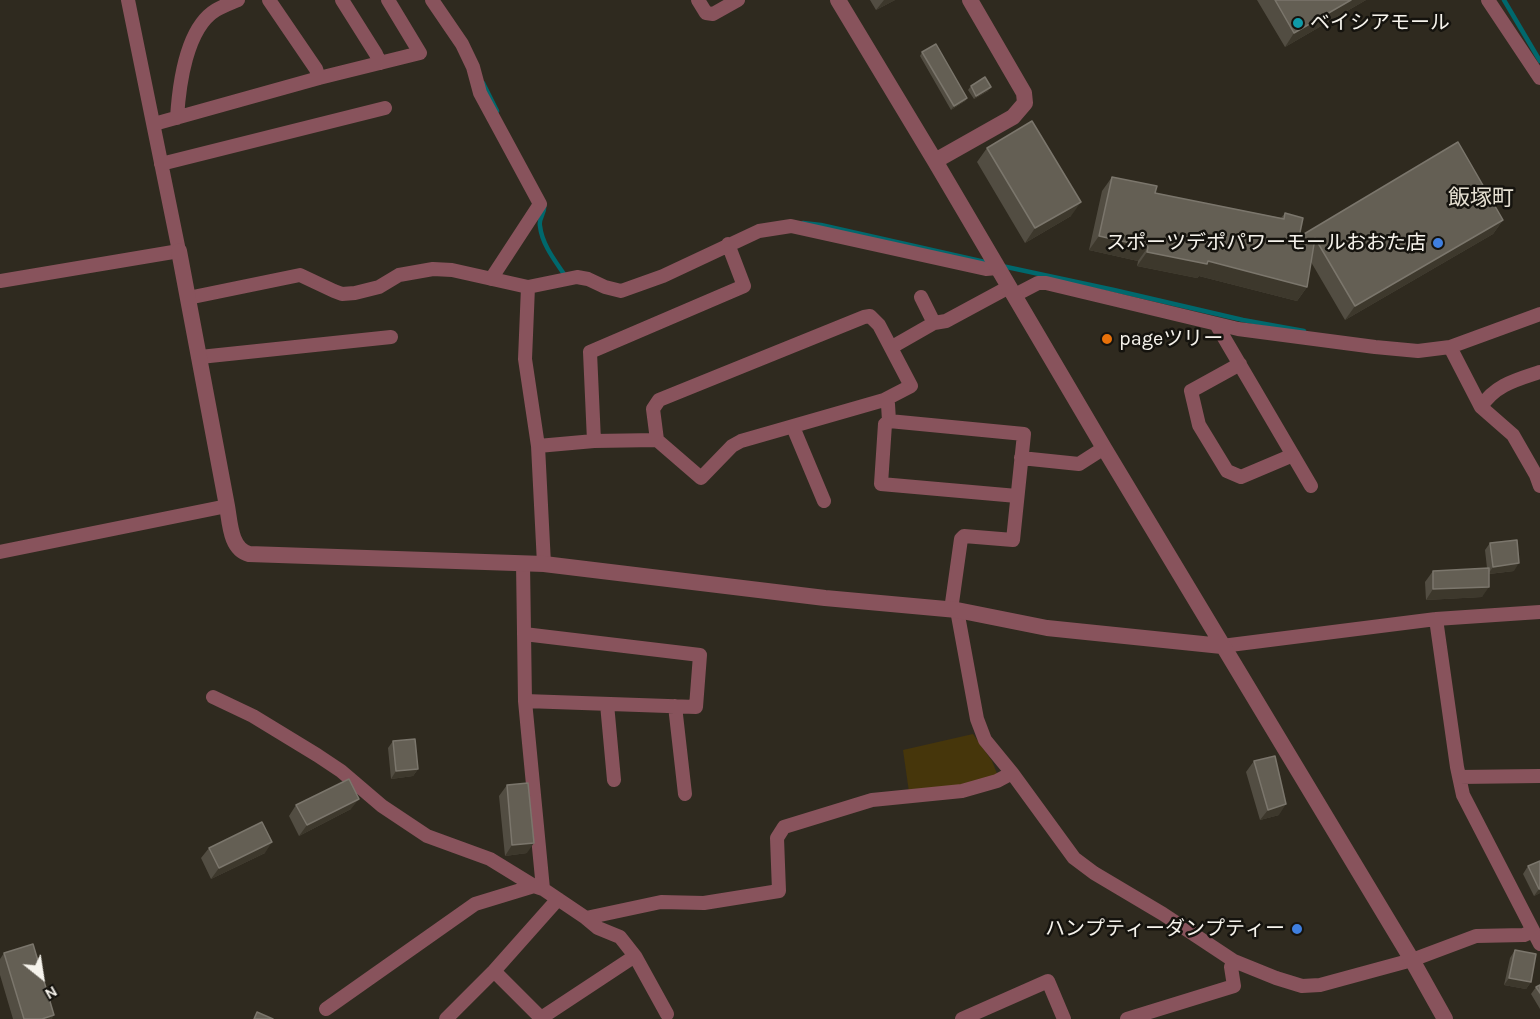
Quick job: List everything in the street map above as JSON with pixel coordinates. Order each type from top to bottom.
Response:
[{"type":"street","points":[[128,0],[200,357],[227,506],[235,544],[242,552],[544,564],[825,598],[954,610],[1047,628],[1222,646],[1436,619],[1540,612]]},
{"type":"street","points":[[177,118],[187,57],[196,33],[216,10],[238,0]]},
{"type":"street","points":[[269,0],[320,78]]},
{"type":"street","points":[[342,0],[380,63]]},
{"type":"street","points":[[154,124],[420,53],[388,0]]},
{"type":"street","points":[[432,0],[462,44],[473,67],[480,93],[540,204],[491,279]]},
{"type":"street","points":[[698,0],[706,14],[713,14],[738,0]]},
{"type":"street","points":[[838,0],[1222,646],[1412,960],[1445,1019]]},
{"type":"street","points":[[935,161],[1013,117],[1025,103],[1024,93],[970,0]]},
{"type":"street","points":[[1488,0],[1540,78]]},
{"type":"street","points":[[161,164],[385,108]]},
{"type":"street","points":[[188,298],[300,275],[342,294],[367,292],[399,275],[433,269],[452,270],[528,287],[577,277],[613,289],[629,290],[759,231],[792,226],[986,269],[997,268]]},
{"type":"street","points":[[594,441],[590,352],[744,286],[728,244]]},
{"type":"street","points":[[0,281],[179,251]]},
{"type":"street","points":[[892,347],[934,323],[946,321],[1012,291],[1038,283],[1238,329],[1375,348],[1418,351],[1450,347],[1540,314]]},
{"type":"street","points":[[528,287],[525,359],[538,446],[544,564]]},
{"type":"street","points":[[921,297],[934,323]]},
{"type":"street","points":[[538,446],[594,441],[657,440],[701,478],[737,442],[884,400],[911,386],[892,347],[875,320],[870,316],[864,317],[659,400],[653,409],[657,440]]},
{"type":"street","points":[[1216,324],[1311,486]]},
{"type":"street","points":[[200,357],[391,337]]},
{"type":"street","points":[[1450,347],[1481,407],[1513,435],[1540,486]]},
{"type":"street","points":[[1240,364],[1191,391],[1199,425],[1227,471],[1241,477],[1293,455]]},
{"type":"street","points":[[1481,407],[1495,389],[1540,372]]},
{"type":"street","points":[[884,400],[888,404],[889,421],[885,424],[881,484],[1017,496]]},
{"type":"street","points":[[889,421],[1024,434],[1013,540],[964,536],[961,539],[954,610],[977,719],[985,740],[1074,858],[1234,961],[1302,986],[1320,985],[1412,960],[1476,936],[1524,935],[1533,931]]},
{"type":"street","points":[[793,427],[824,501]]},
{"type":"street","points":[[1021,458],[1080,464],[1104,448]]},
{"type":"street","points":[[0,552],[227,506]]},
{"type":"street","points":[[524,563],[525,701],[538,887]]},
{"type":"street","points":[[1436,619],[1463,795],[1540,944]]},
{"type":"street","points":[[524,634],[700,655],[696,707],[525,701]]},
{"type":"street","points":[[213,697],[253,716],[317,755],[382,806],[427,836],[490,859],[558,899],[598,928],[620,937],[635,956],[667,1014]]},
{"type":"street","points":[[607,704],[614,780]]},
{"type":"street","points":[[675,706],[685,794]]},
{"type":"street","points":[[586,918],[661,902],[704,903],[779,891],[777,837],[784,827],[873,800],[962,791],[997,781],[1012,773]]},
{"type":"street","points":[[1459,777],[1540,776]]},
{"type":"street","points":[[326,1009],[475,904],[538,887]]},
{"type":"street","points":[[446,1019],[494,971],[558,899]]},
{"type":"street","points":[[494,971],[541,1018],[635,956]]},
{"type":"street","points":[[1127,1019],[1234,986],[1232,967],[1234,961]]},
{"type":"street","points":[[962,1019],[1048,981],[1064,1019]]},
{"type":"shaded area","points":[[973,734],[992,761],[998,776],[988,781],[909,792],[903,750]]},
{"type":"building","points":[[1275,0],[1351,0],[1294,33]]},
{"type":"building","points":[[936,44],[967,98],[954,106],[922,52]]},
{"type":"building","points":[[985,77],[991,87],[976,96],[971,86]]},
{"type":"building","points":[[1032,121],[1081,202],[1035,228],[987,148]]},
{"type":"building","points":[[1458,142],[1503,220],[1355,306],[1315,238],[1307,287],[1208,261],[1207,264],[1147,252],[1148,247],[1099,236],[1112,177],[1157,186],[1155,193],[1284,219],[1285,213],[1303,218],[1299,237]]},
{"type":"building","points":[[1517,540],[1519,563],[1493,567],[1490,543]]},
{"type":"building","points":[[1489,568],[1489,587],[1433,589],[1433,571]]},
{"type":"building","points":[[415,739],[418,769],[396,771],[393,741]]},
{"type":"building","points":[[1275,756],[1286,804],[1268,810],[1254,761]]},
{"type":"building","points":[[349,779],[359,799],[307,825],[296,805]]},
{"type":"building","points":[[528,783],[534,843],[512,845],[507,785]]},
{"type":"building","points":[[262,822],[272,842],[219,868],[209,848]]},
{"type":"building","points":[[1540,861],[1540,889],[1539,889],[1528,866]]},
{"type":"building","points":[[33,944],[54,1015],[42,1019],[24,1019],[4,953]]},
{"type":"building","points":[[1515,950],[1536,954],[1531,982],[1509,978]]},
{"type":"building","points":[[257,1012],[273,1019],[254,1019]]},
{"type":"waterway","points":[[1504,0],[1540,61]]},
{"type":"waterway","points":[[483,83],[497,111]]},
{"type":"waterway","points":[[544,204],[540,220],[541,233],[550,253],[566,277]]},
{"type":"waterway","points":[[803,223],[821,225],[985,262]]},
{"type":"waterway","points":[[1002,266],[1243,320],[1304,331]]},
{"type":"place","name":"ベイシアモール","points":[[1298,23]]},
{"type":"place","name":"スポーツデポパワーモールおおた店","points":[[1438,243]]},
{"type":"place","name":"pageツリー","points":[[1107,339]]},
{"type":"place","name":"ハンプティーダンプティー","points":[[1297,929]]},
{"type":"district","name":"飯塚町","points":[[1481,199]]}]
